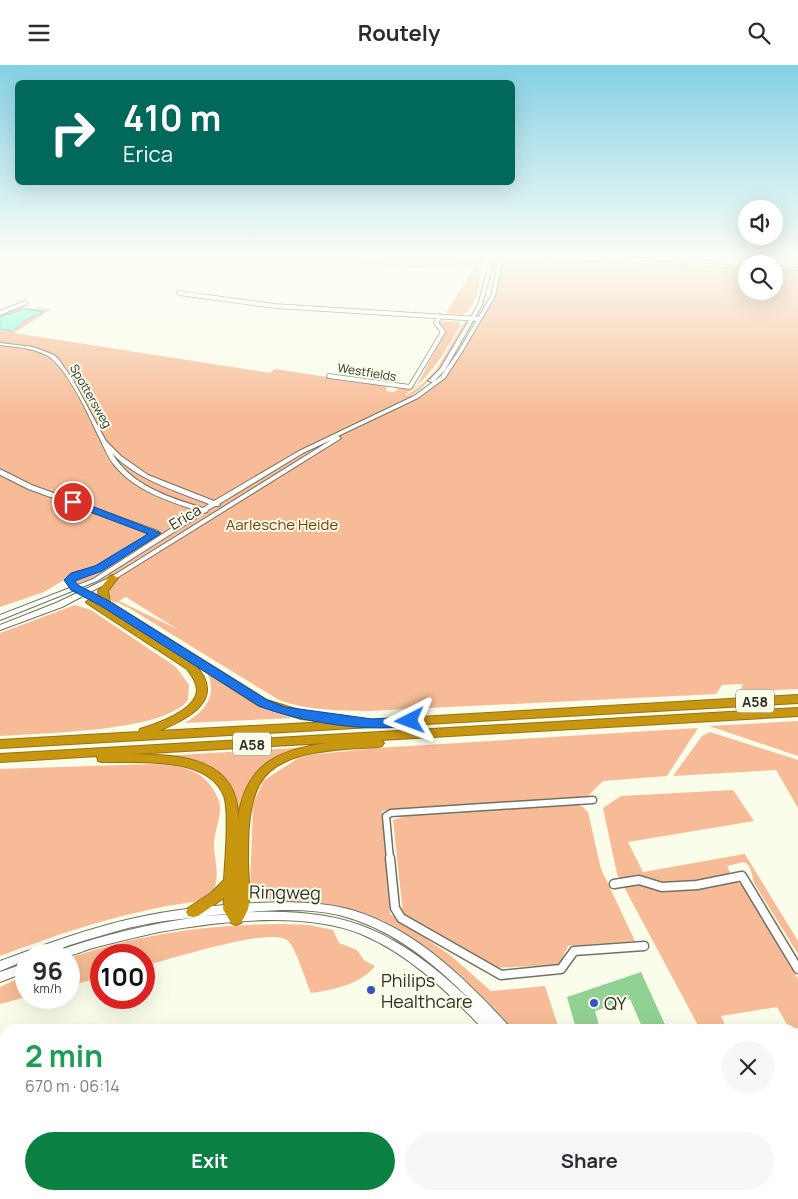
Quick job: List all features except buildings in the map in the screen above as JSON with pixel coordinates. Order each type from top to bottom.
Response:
[{"type":"highway","points":[[105,603],[103,591],[113,578]]},
{"type":"highway","name":"A58","points":[[81,592],[105,603],[263,703],[301,715],[372,723]]},
{"type":"highway","name":"A58","points":[[81,592],[191,667],[200,681],[199,698],[187,714],[169,724],[128,737]]},
{"type":"highway","name":"A58","points":[[0,744],[798,699]]},
{"type":"highway","name":"A58","points":[[0,758],[798,712]]},
{"type":"highway","name":"A58","points":[[236,912],[246,804],[255,783],[262,774],[286,758],[321,748],[378,743],[448,733]]},
{"type":"highway","name":"A58","points":[[56,755],[174,760],[191,763],[212,773],[224,785],[231,801],[231,881],[236,912]]},
{"type":"highway","points":[[193,912],[216,897],[231,881]]},
{"type":"main road","name":"Erica","points":[[401,403],[437,377],[477,310]]},
{"type":"main road","name":"Erica","points":[[0,618],[81,592],[204,510],[301,452],[425,392],[443,377],[485,310]]},
{"type":"main road","name":"Spottersweg","points":[[0,343],[40,351],[56,359],[104,440],[113,460],[131,479],[155,493],[217,514]]},
{"type":"main road","name":"Spottersweg","points":[[0,347],[32,353],[58,363]]},
{"type":"main road","name":"Erica","points":[[0,628],[113,578],[350,429]]},
{"type":"main road","name":"Spottersweg","points":[[104,440],[126,462],[146,476],[226,508]]},
{"type":"main road","name":"Ringweg","points":[[80,948],[108,939],[236,912],[308,907],[353,915],[380,925],[420,949],[447,971],[499,1024]]},
{"type":"main road","name":"Ringweg","points":[[65,944],[126,925],[193,912],[236,912],[309,917],[358,929],[395,948],[424,967],[469,1006],[486,1024]]},
{"type":"main road","points":[[0,966],[15,960]]},
{"type":"main road","points":[[0,977],[15,971]]},
{"type":"street","points":[[337,310],[479,319]]},
{"type":"street","name":"Westfields","points":[[329,376],[410,387],[416,380],[443,332],[436,323],[440,316]]},
{"type":"street","name":"Erica","points":[[0,471],[30,487],[156,533],[98,568],[70,578],[71,584],[81,592]]},
{"type":"street","points":[[593,800],[391,813],[386,816],[394,908],[401,918],[501,975],[561,969],[574,951],[644,946]]},
{"type":"street","points":[[614,884],[639,880],[662,887],[697,885],[742,876],[798,969]]},
{"type":"green space","name":"Aarlesche Heide","points":[[11,310],[22,310],[0,317],[0,314]]},
{"type":"green space","name":"Aarlesche Heide","points":[[31,310],[50,310],[14,333],[270,373],[275,369],[387,386],[386,391],[394,392],[398,388],[408,389],[417,385],[405,395],[420,386],[436,370],[465,321],[467,325],[443,364],[421,389],[411,396],[418,397],[438,383],[454,365],[487,310],[798,310],[798,689],[740,692],[743,684],[722,685],[716,694],[368,711],[323,709],[290,704],[279,700],[129,608],[117,602],[114,603],[108,596],[109,587],[93,578],[76,584],[74,583],[74,574],[44,592],[0,607],[0,329],[10,330],[11,332],[26,320],[44,312]],"holes":[[[126,597],[177,629],[119,601]]]},
{"type":"green space","points":[[448,310],[469,310],[462,315],[446,313]]},
{"type":"green space","name":"Aarlesche Heide","points":[[439,321],[460,322],[460,326],[430,372],[417,385],[445,332],[438,323]]},
{"type":"green space","points":[[75,605],[91,610],[176,667],[189,685],[188,700],[175,711],[155,719],[129,725],[71,732],[0,736],[0,633]]},
{"type":"green space","points":[[207,672],[261,708],[292,718],[185,723],[204,708],[208,702],[211,688]]},
{"type":"green space","points":[[798,721],[798,756],[709,726]]},
{"type":"green space","points":[[698,728],[667,776],[603,781],[587,797],[382,811],[390,914],[450,955],[491,991],[545,986],[557,1024],[503,1024],[408,938],[384,921],[338,906],[256,899],[250,889],[253,804],[264,780],[297,759],[309,755],[377,748]]},
{"type":"green space","points":[[710,732],[798,760],[798,808],[776,770],[673,776],[702,736]]},
{"type":"green space","points":[[310,747],[295,753],[255,780],[241,875],[224,779],[163,756]]},
{"type":"green space","points":[[152,764],[183,768],[200,775],[214,790],[220,806],[214,845],[217,877],[214,888],[207,897],[196,901],[146,910],[83,927],[33,944],[15,944],[15,951],[0,956],[0,769]]},
{"type":"green space","points":[[733,790],[754,821],[628,842],[643,872],[745,854],[798,941],[798,954],[754,883],[747,864],[744,862],[727,866],[733,878],[743,886],[798,979],[798,1024],[787,1024],[777,1007],[721,1016],[725,1024],[697,1024],[617,874],[603,808],[621,796]]},
{"type":"green space","points":[[576,804],[588,812],[601,869],[635,941],[568,946],[559,965],[494,968],[403,914],[393,820],[409,815]]},
{"type":"green space","points":[[255,924],[309,925],[333,930],[339,943],[357,950],[364,960],[375,966],[354,982],[337,988],[311,993],[290,943],[277,937],[241,941],[155,963],[155,944],[118,944],[201,928]]},
{"type":"green space","points":[[90,952],[90,980],[80,983],[80,955]]},
{"type":"green space","points":[[15,980],[15,1000],[0,1004],[0,987]]},
{"type":"water","points":[[22,310],[44,312],[26,320],[11,332],[10,330],[0,329],[0,317]]},
{"type":"place","name":"Philips Healthcare","points":[[371,990]]},
{"type":"place","name":"QY","points":[[594,1003]]},
{"type":"route","points":[[73,502],[156,533],[98,568],[70,578],[71,584],[76,589],[86,592],[105,603],[263,703],[282,711],[372,723],[410,721]]}]
